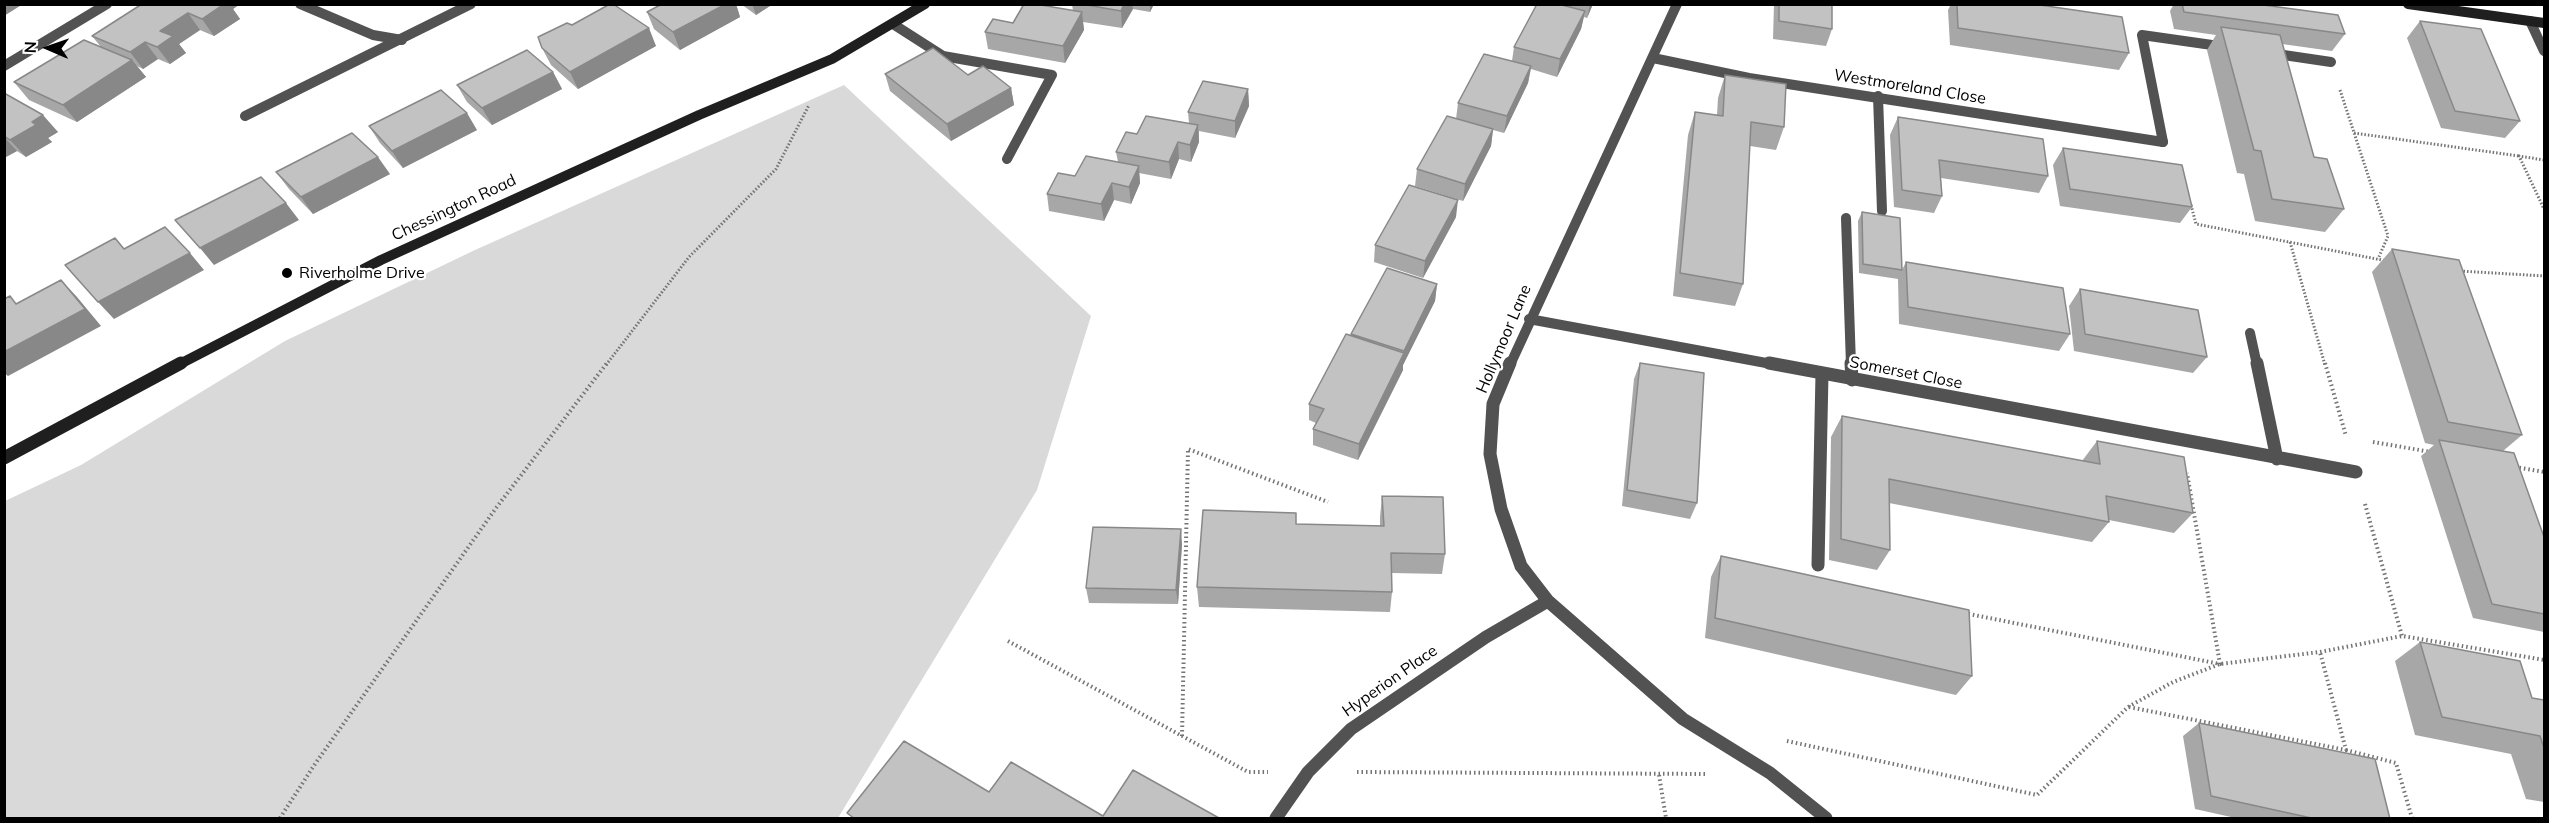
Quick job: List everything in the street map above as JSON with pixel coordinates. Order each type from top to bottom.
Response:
[{"type":"main road","name":"Chessington Road","points":[[4,458],[247,328],[381,260],[699,115],[832,59],[925,4]]},
{"type":"main road","points":[[2408,4],[2544,23]]},
{"type":"street","points":[[4,66],[107,4]]},
{"type":"street","points":[[300,4],[373,34],[402,40]]},
{"type":"street","points":[[245,116],[471,4]]},
{"type":"street","name":"Hollymoor Lane","points":[[1677,4],[1529,320],[1493,404],[1490,454],[1501,509],[1521,566],[1548,601],[1683,719],[1770,773],[1826,819]]},
{"type":"street","points":[[2530,21],[2544,51]]},
{"type":"street","points":[[893,24],[943,56],[1052,75],[1008,159]]},
{"type":"street","name":"Westmoreland Close","points":[[1653,58],[1749,78],[1878,96],[2163,142],[2142,35],[2236,48]]},
{"type":"street","points":[[2260,52],[2331,62]]},
{"type":"street","points":[[1878,96],[1882,211]]},
{"type":"street","points":[[1846,218],[1852,380]]},
{"type":"street","name":"Somerset Close","points":[[1529,320],[2356,472]]},
{"type":"street","points":[[2250,333],[2277,459]]},
{"type":"street","points":[[1818,565],[1822,374]]},
{"type":"street","name":"Hyperion Place","points":[[1276,819],[1308,772],[1351,729],[1486,637],[1548,601]]},
{"type":"path","points":[[280,819],[315,764],[496,507],[690,257],[776,169],[832,59]]},
{"type":"path","points":[[2331,62],[2388,236],[2378,259]]},
{"type":"path","points":[[2354,133],[2544,160]]},
{"type":"path","points":[[2519,156],[2544,209]]},
{"type":"path","points":[[2191,203],[2196,224],[2389,262]]},
{"type":"path","points":[[2456,270],[2544,276]]},
{"type":"path","points":[[2346,437],[2358,439]]},
{"type":"path","points":[[2181,441],[2220,664]]},
{"type":"path","points":[[2369,441],[2439,453]]},
{"type":"path","points":[[1182,736],[1188,449],[1328,502]]},
{"type":"path","points":[[2510,466],[2544,472]]},
{"type":"path","points":[[1962,612],[2220,664]]},
{"type":"path","points":[[1774,739],[2037,795],[2128,707],[2173,682],[2220,664],[2320,652],[2402,636],[2544,660]]},
{"type":"path","points":[[2320,652],[2346,750]]},
{"type":"path","points":[[2128,707],[2346,750],[2396,763],[2412,819]]},
{"type":"path","points":[[1659,774],[1666,819]]},
{"type":"shaded area","points":[[844,85],[1091,316],[1037,490],[838,818],[5,818],[5,501],[81,465],[285,341],[475,250]]},
{"type":"building","points":[[142,4],[224,4],[202,19],[188,13],[160,31],[173,36],[157,47],[145,42],[130,52],[92,36]]},
{"type":"building","points":[[610,4],[649,28],[570,72],[542,48],[538,37],[567,23],[572,25]]},
{"type":"building","points":[[662,4],[726,4],[673,32],[647,12]]},
{"type":"building","points":[[1024,4],[1082,12],[1063,46],[985,32],[993,19],[1013,23]]},
{"type":"building","points":[[1081,4],[1124,4],[1121,11]]},
{"type":"building","points":[[1537,4],[1558,4],[1585,11],[1560,59],[1514,47]]},
{"type":"building","points":[[1779,4],[1832,4],[1832,29],[1779,21]]},
{"type":"building","points":[[1957,4],[2033,4],[2122,17],[2129,53],[1958,28]]},
{"type":"building","points":[[2182,4],[2256,4],[2338,15],[2345,34],[2184,12]]},
{"type":"building","points":[[2420,21],[2481,29],[2520,121],[2455,111]]},
{"type":"building","points":[[2221,27],[2280,35],[2314,157],[2327,159],[2344,209],[2272,199],[2261,151],[2254,150]]},
{"type":"building","points":[[84,40],[132,60],[63,105],[14,82]]},
{"type":"building","points":[[933,48],[968,75],[983,66],[1011,88],[947,124],[885,74]]},
{"type":"building","points":[[527,50],[553,72],[482,108],[457,85]]},
{"type":"building","points":[[1484,54],[1531,66],[1507,116],[1458,103]]},
{"type":"building","points":[[1725,75],[1786,84],[1784,127],[1751,122],[1743,284],[1680,273],[1695,112],[1723,116]]},
{"type":"building","points":[[1203,81],[1248,89],[1235,121],[1188,112]]},
{"type":"building","points":[[441,90],[467,113],[392,151],[369,126]]},
{"type":"building","points":[[4,93],[43,115],[32,122],[36,125],[10,140],[4,136]]},
{"type":"building","points":[[1146,116],[1198,125],[1190,145],[1178,142],[1169,162],[1116,152],[1126,132],[1137,134]]},
{"type":"building","points":[[1447,116],[1493,129],[1465,184],[1417,169]]},
{"type":"building","points":[[1898,117],[2043,139],[2048,176],[1939,160],[1942,196],[1902,190]]},
{"type":"building","points":[[352,133],[378,157],[301,197],[276,172]]},
{"type":"building","points":[[2063,148],[2182,165],[2192,207],[2070,189]]},
{"type":"building","points":[[1086,156],[1139,166],[1129,187],[1112,183],[1101,204],[1047,194],[1058,173],[1075,176]]},
{"type":"building","points":[[261,177],[286,203],[200,248],[175,220]]},
{"type":"building","points":[[1409,185],[1458,200],[1425,261],[1375,245]]},
{"type":"building","points":[[1862,212],[1900,218],[1902,270],[1863,264]]},
{"type":"building","points":[[165,227],[190,253],[98,302],[65,265],[115,238],[124,249]]},
{"type":"building","points":[[2392,249],[2459,260],[2522,435],[2448,422]]},
{"type":"building","points":[[1906,262],[2063,288],[2070,334],[1908,307]]},
{"type":"building","points":[[1387,268],[1437,284],[1404,351],[1351,334]]},
{"type":"building","points":[[61,280],[85,309],[4,352],[4,299],[10,296],[16,304]]},
{"type":"building","points":[[2080,289],[2198,310],[2207,357],[2085,334]]},
{"type":"building","points":[[1346,334],[1404,353],[1359,444],[1313,429],[1324,409],[1309,404]]},
{"type":"building","points":[[1640,363],[1704,373],[1697,503],[1627,490]]},
{"type":"building","points":[[1842,416],[2100,464],[2097,441],[2184,457],[2193,513],[2106,496],[2109,522],[1889,479],[1890,550],[1841,539]]},
{"type":"building","points":[[2439,440],[2514,453],[2544,537],[2544,614],[2492,604]]},
{"type":"building","points":[[1382,496],[1443,497],[1445,554],[1391,553],[1392,592],[1197,587],[1203,510],[1296,513],[1296,524],[1384,526]]},
{"type":"building","points":[[1093,527],[1181,529],[1176,590],[1086,588]]},
{"type":"building","points":[[1721,556],[1969,610],[1972,676],[1715,618]]},
{"type":"building","points":[[2420,642],[2520,661],[2532,698],[2544,700],[2544,748],[2540,736],[2442,717]]},
{"type":"building","points":[[2199,723],[2375,759],[2390,819],[2316,819],[2211,796]]},
{"type":"building","points":[[904,741],[989,792],[1011,762],[1103,816],[1133,770],[1219,818],[855,819],[847,813]]},
{"type":"place","name":"Riverholme Drive","points":[[287,273]]}]
